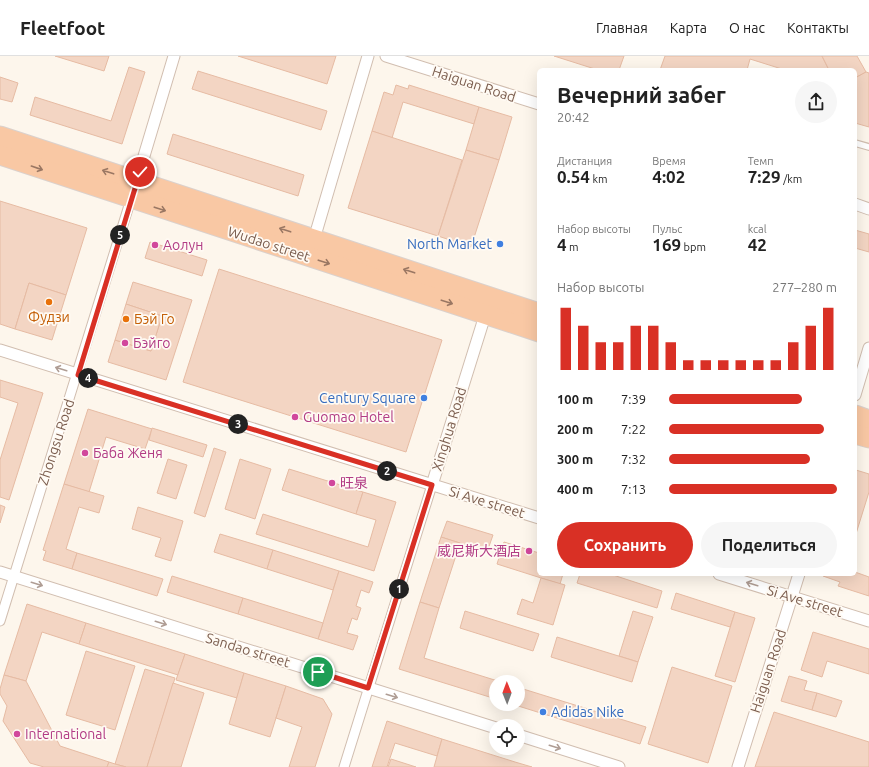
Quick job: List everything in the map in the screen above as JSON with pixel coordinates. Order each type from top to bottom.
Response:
[{"type":"highway","name":"Wudao street","points":[[0,136],[134,190]]},
{"type":"highway","name":"Wudao street","points":[[0,155],[134,190],[488,306],[537,331]]},
{"type":"highway","name":"Wudao street","points":[[488,306],[537,313]]},
{"type":"highway","points":[[857,416],[869,420]]},
{"type":"highway","points":[[857,435],[869,438]]},
{"type":"street","name":"Zhongsu Road","points":[[0,621],[78,375],[174,56]]},
{"type":"street","points":[[316,229],[368,56]]},
{"type":"street","name":"Haiguan Road","points":[[386,56],[537,103]]},
{"type":"street","points":[[857,205],[869,209]]},
{"type":"street","name":"Xinghua Road","points":[[344,767],[488,306]]},
{"type":"street","points":[[857,388],[869,348]]},
{"type":"street","name":"Si Ave street","points":[[0,350],[537,517]]},
{"type":"street","name":"Sandao street","points":[[0,572],[489,726]]},
{"type":"street","name":"Si Ave street","points":[[726,576],[869,621]]},
{"type":"street","name":"Haiguan Road","points":[[738,767],[798,576]]},
{"type":"street","points":[[525,737],[619,767]]},
{"type":"lane","points":[[857,144],[869,147]]},
{"type":"building","points":[[55,56],[109,56],[104,71]]},
{"type":"building","points":[[238,56],[336,56],[327,84]]},
{"type":"building","points":[[554,56],[624,56],[620,68],[592,68]]},
{"type":"building","points":[[665,56],[822,56],[828,68],[779,68],[750,59],[748,68],[661,68]]},
{"type":"building","points":[[822,56],[857,56],[866,72],[857,77],[857,68],[828,68]]},
{"type":"building","points":[[129,67],[145,72],[122,144],[30,115],[35,97],[111,121]]},
{"type":"building","points":[[198,71],[327,111],[321,130],[192,89]]},
{"type":"building","points":[[866,72],[869,73],[869,127],[857,124],[857,77]]},
{"type":"building","points":[[0,77],[18,83],[12,102],[0,99]]},
{"type":"building","points":[[396,85],[408,89],[409,85],[479,107],[474,124],[403,102],[392,138],[372,131],[384,92],[393,95]]},
{"type":"building","points":[[479,107],[512,117],[499,160],[466,150]]},
{"type":"building","points":[[372,131],[462,160],[438,236],[348,208]]},
{"type":"building","points":[[173,134],[304,175],[298,196],[167,154]]},
{"type":"building","points":[[466,150],[499,160],[471,247],[438,236]]},
{"type":"building","points":[[0,201],[87,228],[66,295],[29,283],[15,329],[0,324]]},
{"type":"building","points":[[857,231],[869,234],[869,252],[857,249]]},
{"type":"building","points":[[150,242],[207,260],[202,276],[145,258]]},
{"type":"building","points":[[219,269],[442,340],[406,452],[183,382]]},
{"type":"building","points":[[133,282],[192,300],[166,380],[108,362],[115,340],[151,351],[162,316],[126,304]]},
{"type":"building","points":[[29,283],[66,295],[52,340],[15,329]]},
{"type":"building","points":[[126,304],[162,316],[151,351],[115,340]]},
{"type":"building","points":[[0,380],[43,393],[9,500],[0,497],[0,460],[18,403],[0,397]]},
{"type":"building","points":[[88,409],[152,429],[145,449],[106,437],[89,492],[64,484]]},
{"type":"building","points":[[152,428],[207,445],[203,457],[149,440]]},
{"type":"building","points":[[214,448],[226,452],[205,517],[194,513]]},
{"type":"building","points":[[168,459],[187,465],[176,499],[157,493]]},
{"type":"building","points":[[240,459],[271,469],[255,519],[225,509]]},
{"type":"building","points":[[289,469],[363,492],[356,514],[282,490]]},
{"type":"building","points":[[857,470],[869,474],[869,492],[857,531]]},
{"type":"building","points":[[64,484],[104,496],[99,513],[79,507],[66,549],[77,553],[72,569],[43,560],[46,551],[43,550]]},
{"type":"building","points":[[363,492],[396,502],[374,571],[256,534],[263,514],[368,547],[376,520],[356,514]]},
{"type":"building","points":[[0,505],[5,507],[0,523]]},
{"type":"building","points":[[138,507],[183,521],[171,561],[155,556],[161,538],[132,529]]},
{"type":"building","points":[[447,521],[493,535],[487,552],[441,537]]},
{"type":"building","points":[[220,534],[273,550],[267,569],[214,552]]},
{"type":"building","points":[[441,537],[460,543],[439,608],[420,602]]},
{"type":"building","points":[[504,542],[537,552],[537,576],[562,576],[560,584],[497,564]]},
{"type":"building","points":[[273,550],[339,571],[333,590],[267,569]]},
{"type":"building","points":[[77,553],[163,579],[157,596],[72,569]]},
{"type":"building","points":[[339,571],[373,582],[369,593],[361,590],[356,606],[361,608],[357,620],[352,618],[347,633],[358,636],[353,650],[318,639]]},
{"type":"building","points":[[857,573],[869,577],[869,596],[838,586],[840,582],[823,576],[857,576]]},
{"type":"building","points":[[172,576],[243,598],[238,614],[167,592]]},
{"type":"building","points":[[579,576],[616,576],[662,591],[657,608],[577,583]]},
{"type":"building","points":[[541,578],[565,585],[553,625],[517,614],[522,599],[533,603]]},
{"type":"building","points":[[676,593],[735,612],[730,627],[671,609]]},
{"type":"building","points":[[243,598],[323,623],[318,639],[238,614]]},
{"type":"building","points":[[420,602],[439,608],[424,658],[489,678],[489,697],[399,669]]},
{"type":"building","points":[[27,604],[86,623],[79,644],[42,632],[26,681],[4,675]]},
{"type":"building","points":[[465,611],[539,634],[533,651],[460,628]]},
{"type":"building","points":[[633,611],[653,617],[638,662],[619,656]]},
{"type":"building","points":[[735,612],[755,618],[735,682],[715,676]]},
{"type":"building","points":[[86,623],[185,654],[178,675],[79,644]]},
{"type":"building","points":[[813,632],[869,649],[869,674],[827,661],[822,677],[801,670]]},
{"type":"building","points":[[557,637],[638,662],[632,682],[551,657]]},
{"type":"building","points":[[86,651],[135,666],[115,730],[66,715]]},
{"type":"building","points":[[185,654],[244,673],[237,698],[176,680]]},
{"type":"building","points":[[672,667],[732,686],[708,763],[648,744]]},
{"type":"building","points":[[145,669],[175,678],[147,767],[126,767],[115,764]]},
{"type":"building","points":[[244,673],[286,686],[270,737],[229,724]]},
{"type":"building","points":[[4,675],[26,681],[60,746],[109,762],[107,767],[44,767],[30,763],[3,721],[7,706],[0,694],[0,689]]},
{"type":"building","points":[[789,676],[807,681],[804,690],[817,693],[812,710],[781,701]]},
{"type":"building","points":[[173,683],[204,693],[181,767],[147,767]]},
{"type":"building","points":[[286,686],[323,699],[332,714],[315,767],[289,767],[302,727],[276,718]]},
{"type":"building","points":[[525,690],[646,727],[640,744],[525,708]]},
{"type":"building","points":[[817,693],[842,701],[836,717],[812,710]]},
{"type":"building","points":[[774,712],[869,742],[869,767],[755,767]]},
{"type":"building","points":[[387,721],[442,739],[437,756],[395,743],[387,767],[372,767]]},
{"type":"building","points":[[442,739],[489,755],[532,767],[434,767]]},
{"type":"building","points":[[391,759],[416,767],[388,767]]},
{"type":"building","points":[[109,762],[115,764],[126,767],[107,767]]},
{"type":"place","name":"North Market","points":[[500,244]]},
{"type":"place","name":"Аолун","points":[[155,245]]},
{"type":"place","name":"Фудзи","points":[[49,302]]},
{"type":"place","name":"Бэй Го","points":[[126,319]]},
{"type":"place","name":"Бэйго","points":[[125,343]]},
{"type":"place","name":"Century Square","points":[[424,398]]},
{"type":"place","name":"Guomao Hotel","points":[[295,417]]},
{"type":"place","name":"Баба Женя","points":[[85,453]]},
{"type":"place","name":"旺泉","points":[[332,483]]},
{"type":"place","name":"威尼斯大酒店","points":[[529,551]]},
{"type":"place","name":"Adidas Nike","points":[[543,712]]},
{"type":"place","name":"International","points":[[17,734]]},
{"type":"route","points":[[140,172],[78,375],[432,485],[368,688],[318,672]]}]
